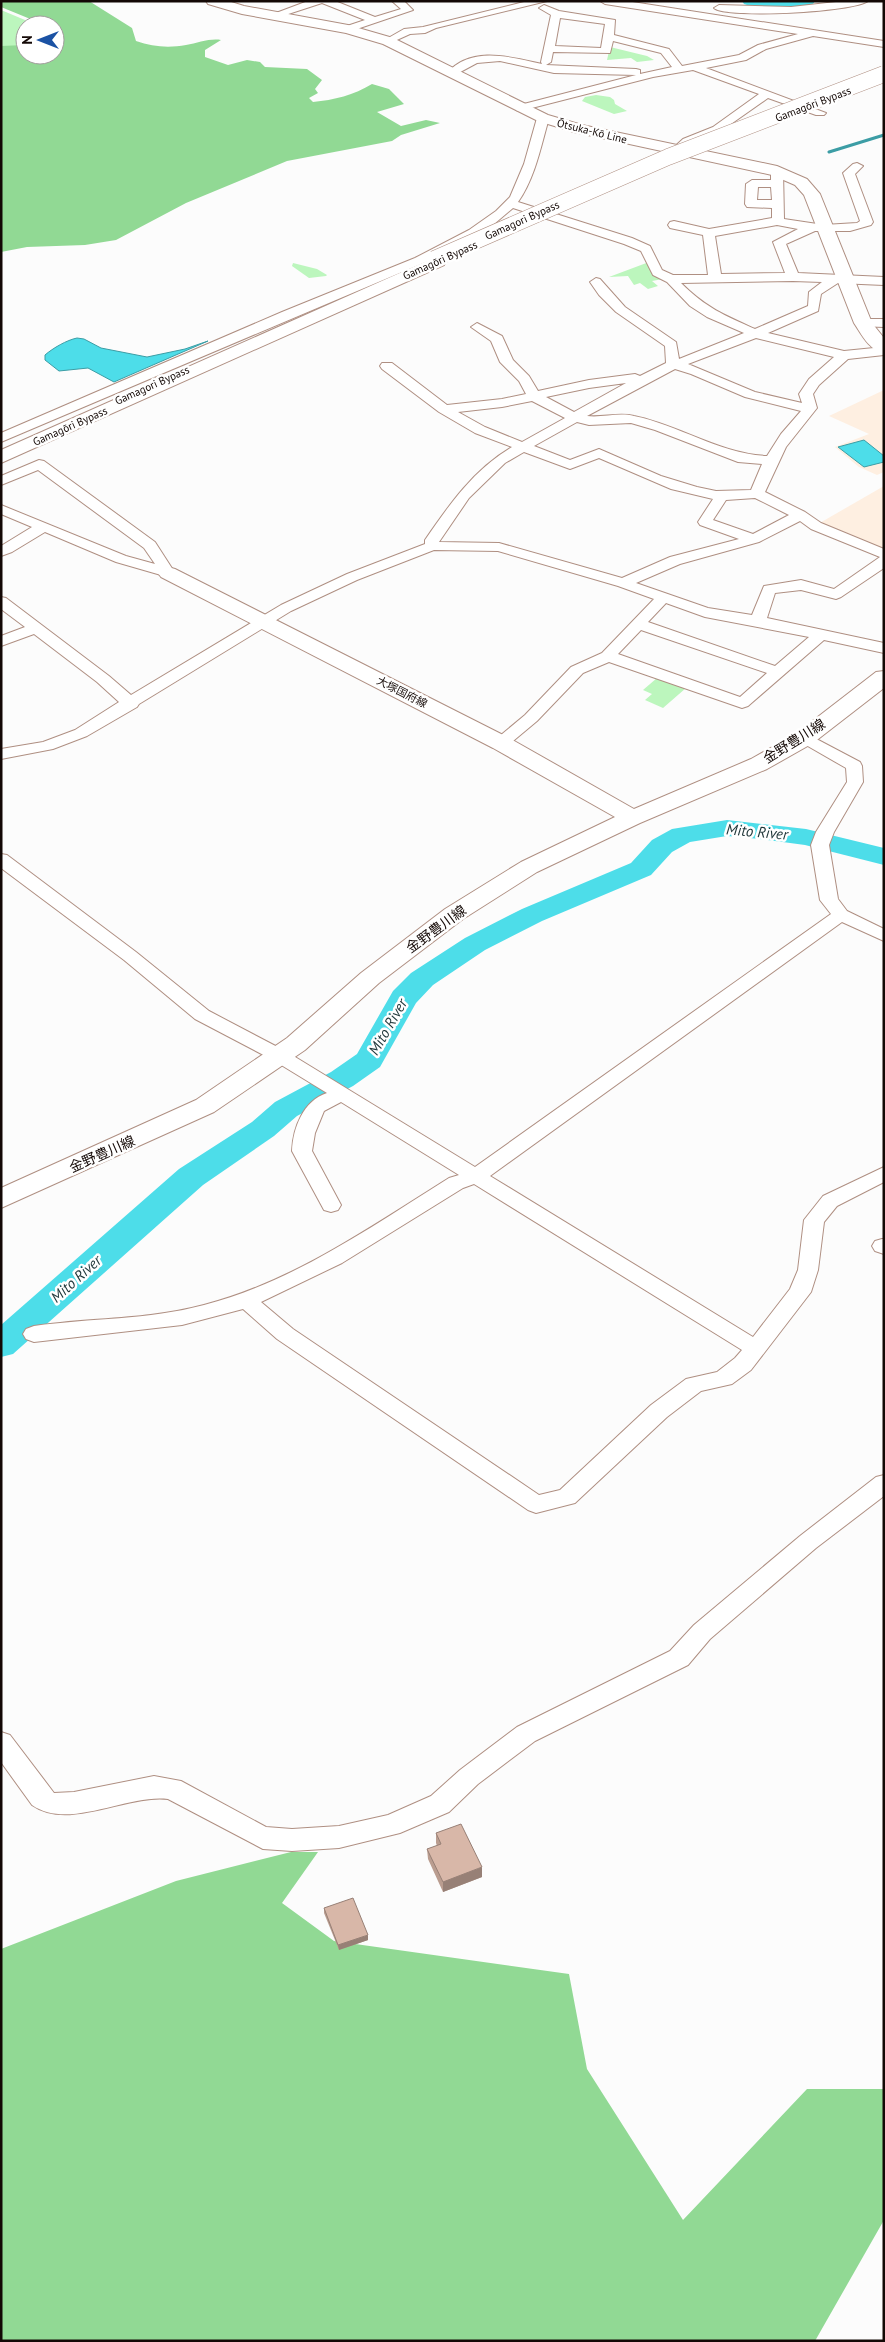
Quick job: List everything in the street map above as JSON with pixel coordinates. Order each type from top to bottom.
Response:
[{"type":"main road","name":"Ōtsuka-Kō Line","points":[[213,1],[234,8],[348,29],[388,40],[520,108],[543,118],[579,129],[677,150],[777,177],[793,177],[808,188],[819,228],[839,280],[863,323],[884,350]]},
{"type":"main road","name":"Gamagōri Bypass","points":[[1,458],[436,260],[664,162],[884,76]]},
{"type":"main road","name":"Gamagori Bypass","points":[[1,452],[436,260]]},
{"type":"main road","name":"大塚国府線","points":[[168,573],[502,743],[608,802],[632,818]]},
{"type":"main road","name":"金野豊川線","points":[[1,1199],[205,1106],[289,1062],[370,978],[454,914],[529,867],[632,818],[758,764],[805,738],[884,677]]},
{"type":"street","points":[[273,16],[303,3],[319,1]]},
{"type":"street","points":[[325,1],[374,20]]},
{"type":"street","points":[[348,29],[408,10],[397,1]]},
{"type":"street","points":[[605,1],[884,44]]},
{"type":"street","points":[[680,1],[740,10],[814,9],[863,1]]},
{"type":"street","points":[[388,40],[408,31],[424,30],[433,26],[538,2],[556,14],[611,22],[606,51],[549,48]]},
{"type":"street","points":[[544,68],[556,14]]},
{"type":"street","points":[[520,108],[653,74],[697,68],[742,58],[762,47],[813,33]]},
{"type":"street","points":[[608,37],[665,50],[680,70]]},
{"type":"street","points":[[451,74],[474,60],[500,58],[554,70],[605,70],[653,74]]},
{"type":"street","points":[[697,68],[820,114]]},
{"type":"street","points":[[677,150],[687,141],[717,129],[766,94]]},
{"type":"street","points":[[1,438],[118,389],[329,296],[420,262],[443,251],[486,225],[510,204],[531,158],[543,118]]},
{"type":"street","points":[[674,225],[709,233],[778,221],[819,228],[860,225],[866,222],[849,173],[857,166]]},
{"type":"street","points":[[777,204],[751,204],[752,184],[777,177],[778,221]]},
{"type":"street","points":[[510,204],[537,210],[646,249],[656,272],[671,280],[694,303],[712,314],[754,333],[844,355],[884,350]]},
{"type":"street","points":[[793,277],[779,242],[819,228]]},
{"type":"street","points":[[709,233],[715,278]]},
{"type":"street","points":[[671,280],[793,277],[884,281]]},
{"type":"street","points":[[432,546],[432,540],[476,481],[500,460],[573,417],[647,377],[673,365],[722,348],[814,308],[815,292],[839,280]]},
{"type":"street","points":[[596,282],[603,294],[633,319],[671,345],[673,365]]},
{"type":"street","points":[[863,323],[884,323]]},
{"type":"street","points":[[477,327],[497,339],[507,362],[524,379],[535,397],[573,417],[589,421],[631,419],[660,427],[743,459],[772,460]]},
{"type":"street","points":[[757,494],[783,440],[800,423],[810,408],[806,394],[814,382],[844,355]]},
{"type":"street","points":[[673,365],[688,367],[762,398],[791,406],[810,408]]},
{"type":"street","points":[[386,366],[444,409],[480,430],[570,465],[599,454],[656,479],[721,497],[757,494],[800,515],[816,526],[884,554]]},
{"type":"street","points":[[444,409],[502,403],[589,384],[647,377]]},
{"type":"street","points":[[1,481],[39,464],[150,545],[168,573]]},
{"type":"street","points":[[721,497],[705,522],[754,539]]},
{"type":"street","points":[[1,509],[121,559],[168,573]]},
{"type":"street","points":[[622,584],[681,559],[780,530],[800,515]]},
{"type":"street","points":[[1,552],[20,543],[30,534],[44,526]]},
{"type":"street","points":[[1,754],[27,751],[65,740],[131,704],[186,667],[263,621],[352,577],[432,546],[499,547],[664,597],[705,612],[758,620],[884,648]]},
{"type":"street","points":[[758,620],[769,589],[801,585],[836,594],[884,561]]},
{"type":"street","points":[[502,743],[531,718],[577,670],[608,656],[664,597]]},
{"type":"street","points":[[1,601],[103,679],[131,704]]},
{"type":"street","points":[[638,624],[778,672]]},
{"type":"street","points":[[1,641],[36,628]]},
{"type":"street","points":[[608,656],[742,703],[821,634]]},
{"type":"street","points":[[805,738],[854,766],[855,782],[824,832],[820,845],[829,900],[842,915],[884,936]]},
{"type":"street","points":[[1,859],[130,956],[163,985],[202,1014],[339,1092],[756,1348]]},
{"type":"street","points":[[34,1334],[57,1330],[149,1322],[203,1313],[246,1300],[339,1257],[456,1182],[476,1176],[842,915]]},
{"type":"street","points":[[331,1205],[302,1151],[301,1142],[314,1110],[339,1092]]},
{"type":"street","points":[[246,1300],[285,1334],[536,1504],[567,1497],[659,1411],[694,1385],[724,1378],[743,1364],[800,1292],[808,1270],[814,1220],[830,1201],[884,1174]]},
{"type":"street","points":[[1,1742],[40,1796],[48,1802],[58,1804],[98,1799],[154,1786],[172,1789],[263,1838],[292,1840],[339,1837],[391,1825],[440,1804],[469,1777],[526,1734],[679,1658],[702,1632],[808,1542],[884,1483]]},
{"type":"shaded area","points":[[884,390],[884,472],[877,475],[859,467],[835,447],[869,434],[829,416]]},
{"type":"shaded area","points":[[884,486],[884,549],[818,524]]},
{"type":"green space","points":[[1,1],[89,1],[132,28],[136,41],[167,47],[208,40],[221,40],[205,50],[205,57],[228,65],[247,60],[260,62],[265,67],[307,69],[322,80],[315,89],[318,93],[309,98],[313,102],[344,96],[372,84],[389,89],[404,104],[377,112],[401,126],[426,120],[440,123],[401,135],[392,141],[287,161],[186,203],[116,240],[85,245],[27,247],[1,252],[1,46],[15,45],[15,65],[65,65],[65,15],[21,15],[1,7]]},
{"type":"green space","points":[[1,10],[15,16],[15,46],[1,51]]},
{"type":"green space","points":[[610,47],[647,56],[654,60],[637,62],[631,58],[607,60]]},
{"type":"green space","points":[[596,95],[610,97],[614,100],[615,104],[627,111],[614,114],[582,101],[585,97]]},
{"type":"green space","points":[[649,262],[663,279],[652,281],[658,286],[648,289],[640,283],[634,285],[628,276],[609,277]]},
{"type":"green space","points":[[293,263],[317,269],[327,275],[309,278],[292,266]]},
{"type":"green space","points":[[657,678],[686,688],[663,708],[645,700],[652,694],[643,690]]},
{"type":"green space","points":[[291,1852],[318,1852],[282,1903],[334,1941],[569,1974],[587,2069],[683,2220],[807,2089],[884,2089],[884,2220],[815,2341],[1,2341],[1,1949],[176,1881]]},
{"type":"water","points":[[77,338],[84,339],[101,348],[147,357],[185,349],[208,341],[114,382],[88,368],[59,371],[45,360],[45,355],[52,350],[65,342]]},
{"type":"water","points":[[864,440],[884,456],[884,462],[864,467],[838,447]]},
{"type":"building","points":[[461,1824],[482,1867],[443,1882],[427,1849],[441,1844],[436,1833]]},
{"type":"building","points":[[353,1898],[368,1935],[338,1945],[324,1908]]},
{"type":"waterway","points":[[750,1],[807,1]]},
{"type":"waterway","points":[[829,152],[884,135]]},
{"type":"waterway","name":"Mito River","points":[[1,1345],[191,1177],[263,1129],[286,1109],[342,1079],[369,1060],[404,998],[422,979],[475,944],[532,915],[641,869],[662,846],[682,835],[727,828],[760,831],[806,837],[884,857]]}]
